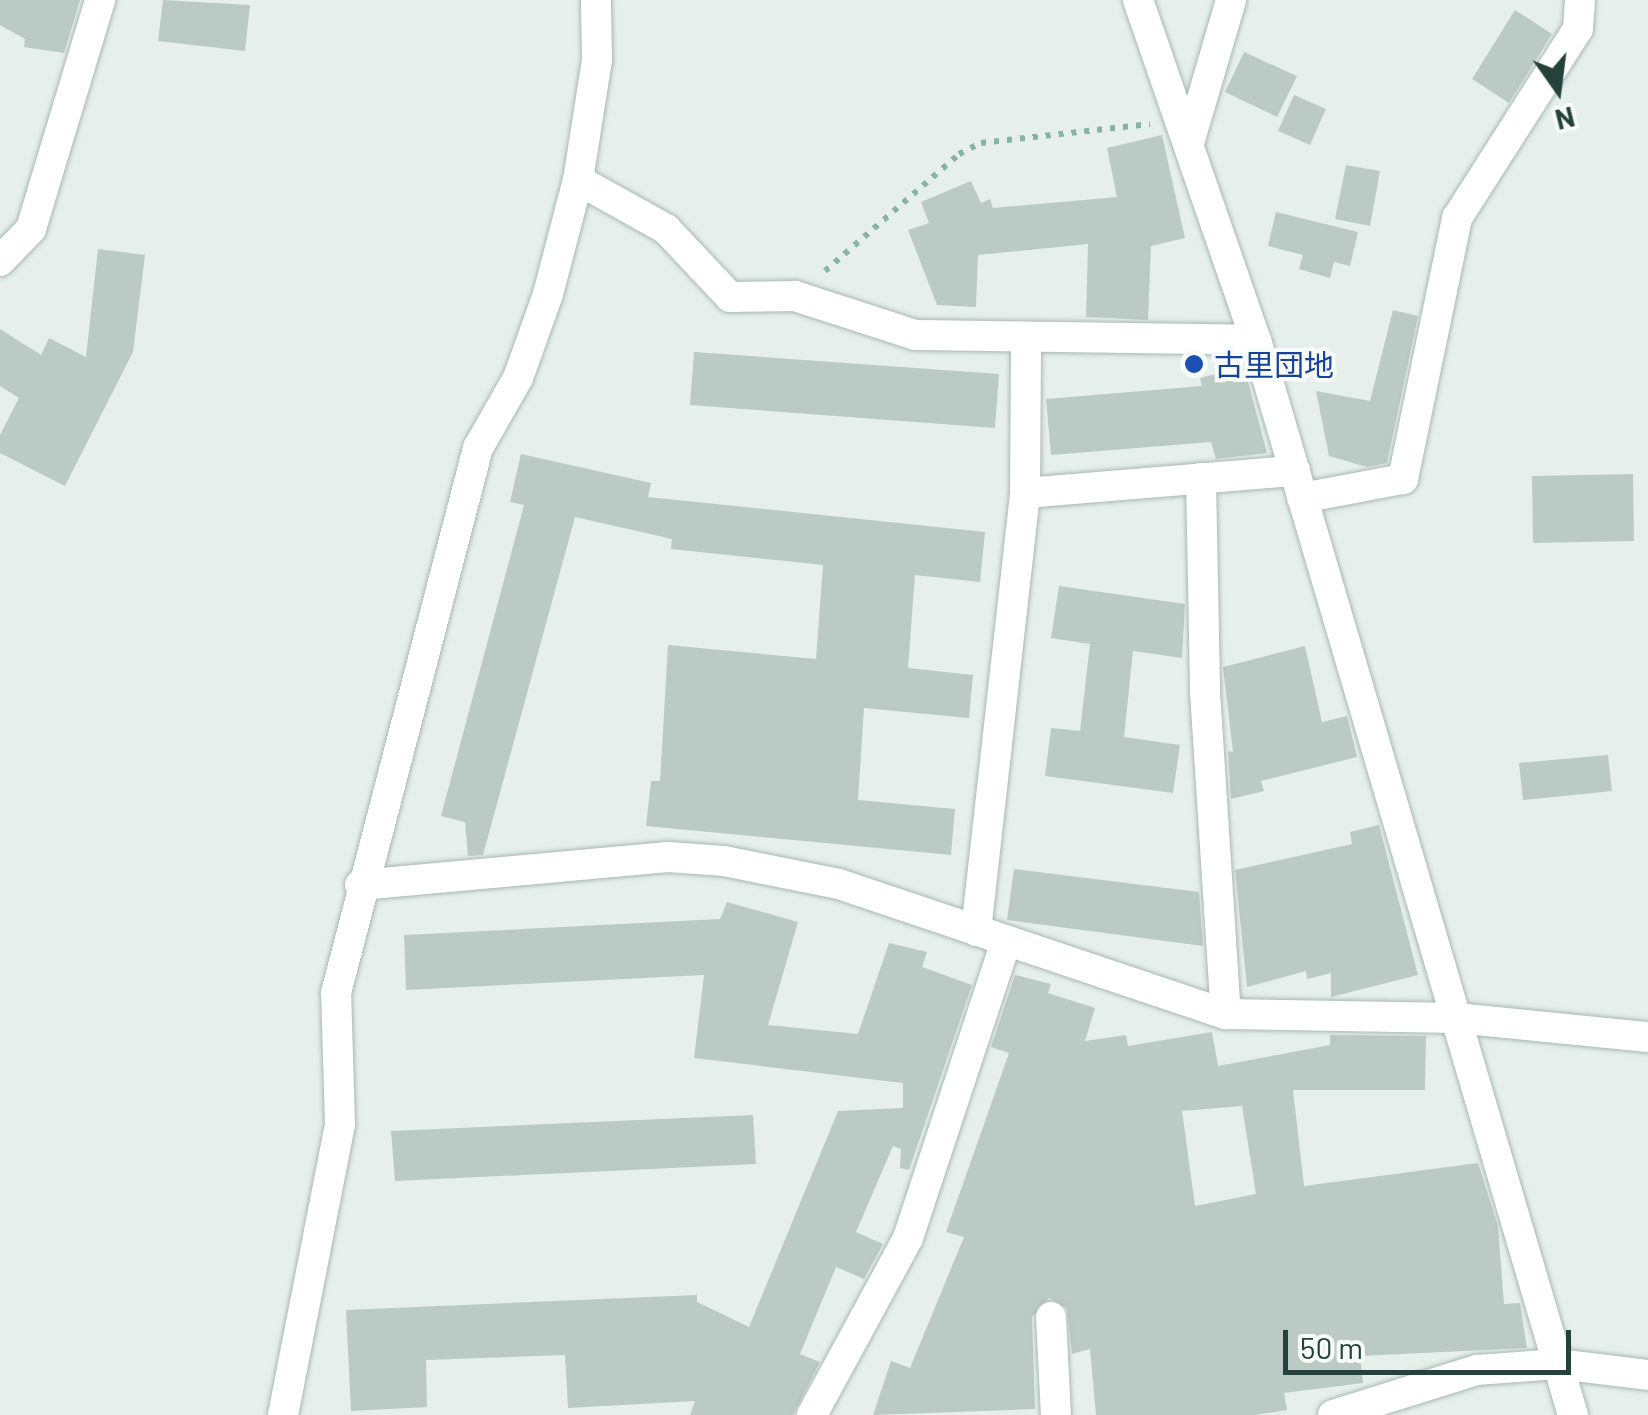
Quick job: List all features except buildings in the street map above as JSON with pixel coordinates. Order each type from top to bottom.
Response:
[{"type":"street","points":[[0,260],[31,229],[100,0]]},
{"type":"street","points":[[282,1415],[340,1124],[336,994],[360,884],[478,448],[518,378],[578,180],[596,60],[596,0]]},
{"type":"street","points":[[1138,0],[1256,340],[1573,1415]]},
{"type":"street","points":[[1185,132],[1231,0]]},
{"type":"street","points":[[1025,493],[1201,478],[1299,485],[1403,479],[1457,218],[1578,29],[1580,0]]},
{"type":"street","points":[[578,180],[666,229],[730,297],[795,296],[914,335],[1256,340]]},
{"type":"street","points":[[976,931],[1025,493],[1026,339]]},
{"type":"street","points":[[1201,478],[1206,692],[1226,1014]]},
{"type":"street","points":[[360,884],[668,857],[724,861],[839,884],[1226,1014],[1456,1018],[1648,1037]]},
{"type":"street","points":[[812,1415],[908,1238],[1006,942]]},
{"type":"street","points":[[1052,1317],[1056,1415]]},
{"type":"street","points":[[1333,1415],[1368,1408],[1476,1370],[1558,1364],[1648,1375]]},
{"type":"path","points":[[795,296],[958,154],[981,143],[1185,132]]},
{"type":"place","name":"古里団地","points":[[1194,364]]}]
